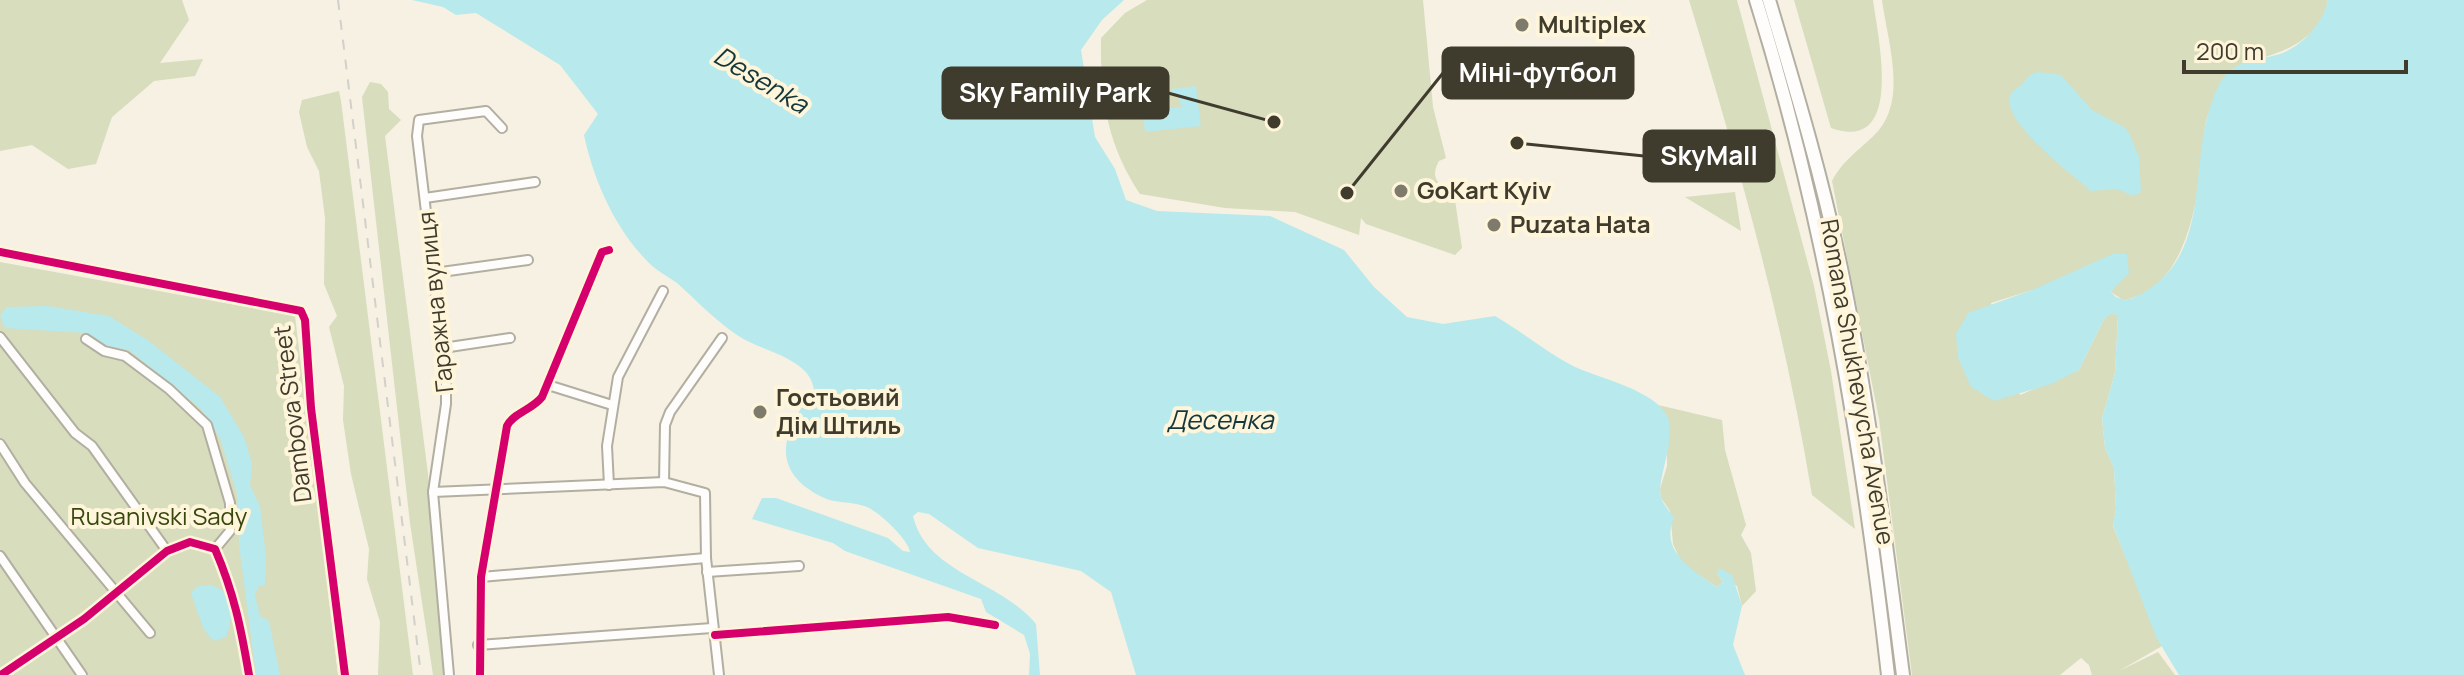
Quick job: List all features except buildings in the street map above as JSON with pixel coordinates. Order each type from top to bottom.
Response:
[{"type":"main road","name":"Romana Shukhevycha Avenue","points":[[1756,0],[1831,287],[1859,447],[1888,675]]},
{"type":"main road","name":"Romana Shukhevycha Avenue","points":[[1769,0],[1795,84],[1845,285],[1903,675]]},
{"type":"street","name":"Гаражна вулиця","points":[[449,675],[433,492],[446,404],[443,348],[417,136],[419,120],[486,111],[502,128]]},
{"type":"street","points":[[425,198],[535,182]]},
{"type":"street","points":[[480,675],[481,577],[510,420],[535,407],[548,385],[602,252],[609,250]]},
{"type":"street","name":"Dambova Street","points":[[0,252],[301,311],[305,320],[311,408],[345,675]]},
{"type":"street","points":[[434,273],[528,260]]},
{"type":"street","points":[[609,485],[607,446],[618,377],[663,291]]},
{"type":"street","points":[[0,337],[75,433],[92,446],[167,551]]},
{"type":"street","points":[[443,348],[510,338]]},
{"type":"street","points":[[664,482],[665,425],[670,412],[722,338]]},
{"type":"street","points":[[86,339],[104,351],[125,356],[169,389],[207,425],[230,503],[230,531],[215,549]]},
{"type":"street","points":[[548,385],[612,405]]},
{"type":"street","points":[[0,444],[25,483],[150,633]]},
{"type":"street","points":[[433,492],[495,492],[664,482],[705,493],[707,572],[719,675]]},
{"type":"street","points":[[1,675],[118,593],[167,551],[190,542],[215,549]]},
{"type":"street","points":[[215,549],[237,604],[249,675]]},
{"type":"street","points":[[0,556],[53,638],[82,675]]},
{"type":"street","points":[[481,577],[706,558]]},
{"type":"street","points":[[707,572],[799,566]]},
{"type":"street","points":[[478,645],[948,617],[995,625]]},
{"type":"green space","points":[[0,0],[182,0],[189,20],[160,63],[203,59],[195,76],[154,81],[112,117],[96,164],[68,169],[32,145],[0,151]]},
{"type":"green space","points":[[1147,0],[1423,0],[1433,107],[1446,158],[1439,161],[1435,174],[1455,200],[1462,248],[1455,255],[1366,224],[1361,218],[1359,235],[1295,212],[1225,208],[1140,194],[1120,157],[1108,120],[1102,81],[1101,38],[1125,13]]},
{"type":"green space","points":[[1689,0],[1737,0],[1814,286],[1831,371],[1855,529],[1812,495],[1788,369],[1759,245]]},
{"type":"green space","points":[[1794,0],[1873,0],[1882,88],[1878,109],[1869,124],[1854,132],[1831,128]]},
{"type":"green space","points":[[1882,0],[2328,0],[2324,14],[2308,36],[2285,50],[2246,62],[2212,105],[2207,117],[2196,202],[2190,224],[2173,264],[2160,281],[2144,293],[2123,300],[2111,292],[2118,281],[2032,290],[1991,303],[2020,395],[2079,370],[2104,319],[2111,313],[2118,315],[2115,373],[2102,418],[2105,448],[2114,468],[2116,509],[2113,526],[2162,646],[2119,671],[2158,652],[2175,675],[2092,675],[2089,665],[2081,658],[2060,675],[1912,675],[1879,419],[1832,181],[1847,160],[1879,130],[1892,101],[1893,67]]},
{"type":"green space","points":[[370,82],[381,84],[388,92],[389,109],[401,120],[385,136],[428,474],[445,675],[433,675],[410,523],[362,97]]},
{"type":"green space","points":[[339,91],[413,675],[378,675],[380,622],[367,579],[369,549],[351,474],[343,420],[344,386],[329,327],[337,316],[324,284],[325,218],[319,171],[307,147],[299,112],[302,100]]},
{"type":"green space","points":[[1735,192],[1741,231],[1685,197]]},
{"type":"green space","name":"Rusanivski Sady","points":[[0,262],[295,316],[338,675],[0,675]]},
{"type":"green space","points":[[1658,405],[1722,420],[1725,450],[1746,525],[1741,535],[1751,553],[1756,591],[1742,606],[1737,586],[1717,573],[1723,582],[1717,587],[1682,564],[1673,544],[1670,511],[1661,498],[1660,489],[1667,466],[1667,416]]},
{"type":"water","name":"Десенка","points":[[412,0],[1124,0],[1102,20],[1081,50],[1095,137],[1115,169],[1126,200],[1157,211],[1270,216],[1344,250],[1374,287],[1407,317],[1443,324],[1495,316],[1573,366],[1652,400],[1662,408],[1670,427],[1660,490],[1663,503],[1674,518],[1671,540],[1681,559],[1717,587],[1723,582],[1717,573],[1719,568],[1732,575],[1742,606],[1733,645],[1745,675],[1136,675],[1111,592],[1081,571],[978,548],[929,514],[918,512],[913,516],[921,535],[933,551],[1021,609],[1036,624],[1040,675],[1029,675],[1030,654],[1024,635],[986,612],[981,599],[845,551],[833,543],[752,519],[762,498],[776,498],[888,538],[903,551],[910,552],[898,533],[870,508],[822,497],[804,486],[793,474],[787,461],[786,447],[795,419],[814,390],[811,379],[804,370],[783,356],[747,341],[729,329],[638,252],[608,205],[588,153],[584,135],[598,114],[560,65],[476,13],[456,15],[443,7]]},
{"type":"water","points":[[2328,0],[2464,0],[2464,675],[2179,675],[2156,637],[2113,525],[2116,509],[2114,469],[2105,448],[2102,418],[2115,373],[2118,315],[2111,314],[2104,319],[2079,370],[2051,384],[1994,401],[1971,387],[1958,358],[1956,334],[1968,313],[2032,290],[2115,253],[2127,254],[2129,273],[2111,292],[2116,297],[2129,299],[2137,296],[2168,272],[2181,252],[2190,229],[2204,131],[2220,83],[2240,64],[2285,52],[2302,41],[2316,26]]},
{"type":"water","points":[[2039,72],[2061,75],[2092,110],[2124,127],[2139,157],[2141,192],[2133,196],[2117,189],[2091,191],[2026,131],[2009,104],[2011,93],[2030,75]]},
{"type":"water","points":[[1196,86],[1201,126],[1145,132],[1141,93],[1167,89],[1167,97],[1160,98],[1162,109],[1181,107],[1179,96],[1172,96],[1171,89]]},
{"type":"water","points":[[48,306],[109,316],[149,341],[220,397],[244,437],[252,463],[250,485],[260,506],[266,558],[265,585],[259,586],[255,595],[260,616],[269,621],[280,675],[256,675],[239,545],[237,494],[220,438],[200,408],[129,350],[105,346],[86,333],[5,328],[0,316],[6,307]]},
{"type":"water","points":[[205,585],[222,590],[230,603],[231,620],[226,637],[213,641],[203,628],[191,593],[196,587]]},
{"type":"railway","points":[[338,0],[421,675]]},
{"type":"cycle path","points":[[480,675],[481,577],[507,426],[542,397],[602,252],[609,250]]},
{"type":"cycle path","points":[[0,252],[301,311],[305,320],[311,408],[345,675]]},
{"type":"cycle path","points":[[1,675],[84,619],[167,551],[190,542],[215,549],[236,611],[249,675]]},
{"type":"cycle path","points":[[715,635],[948,617],[995,625]]},
{"type":"place","name":"Multiplex","points":[[1522,25]]},
{"type":"place","name":"Sky Family Park","points":[[1274,122]]},
{"type":"place","name":"SkyMall","points":[[1517,143]]},
{"type":"place","name":"GoKart Kyiv","points":[[1401,191]]},
{"type":"place","name":"Міні-футбол","points":[[1347,193]]},
{"type":"place","name":"Puzata Hata","points":[[1494,225]]},
{"type":"place","name":"Гостьовий Дім Штиль","points":[[760,412]]},
{"type":"water label","name":"Desenka","points":[[761,80]]}]
